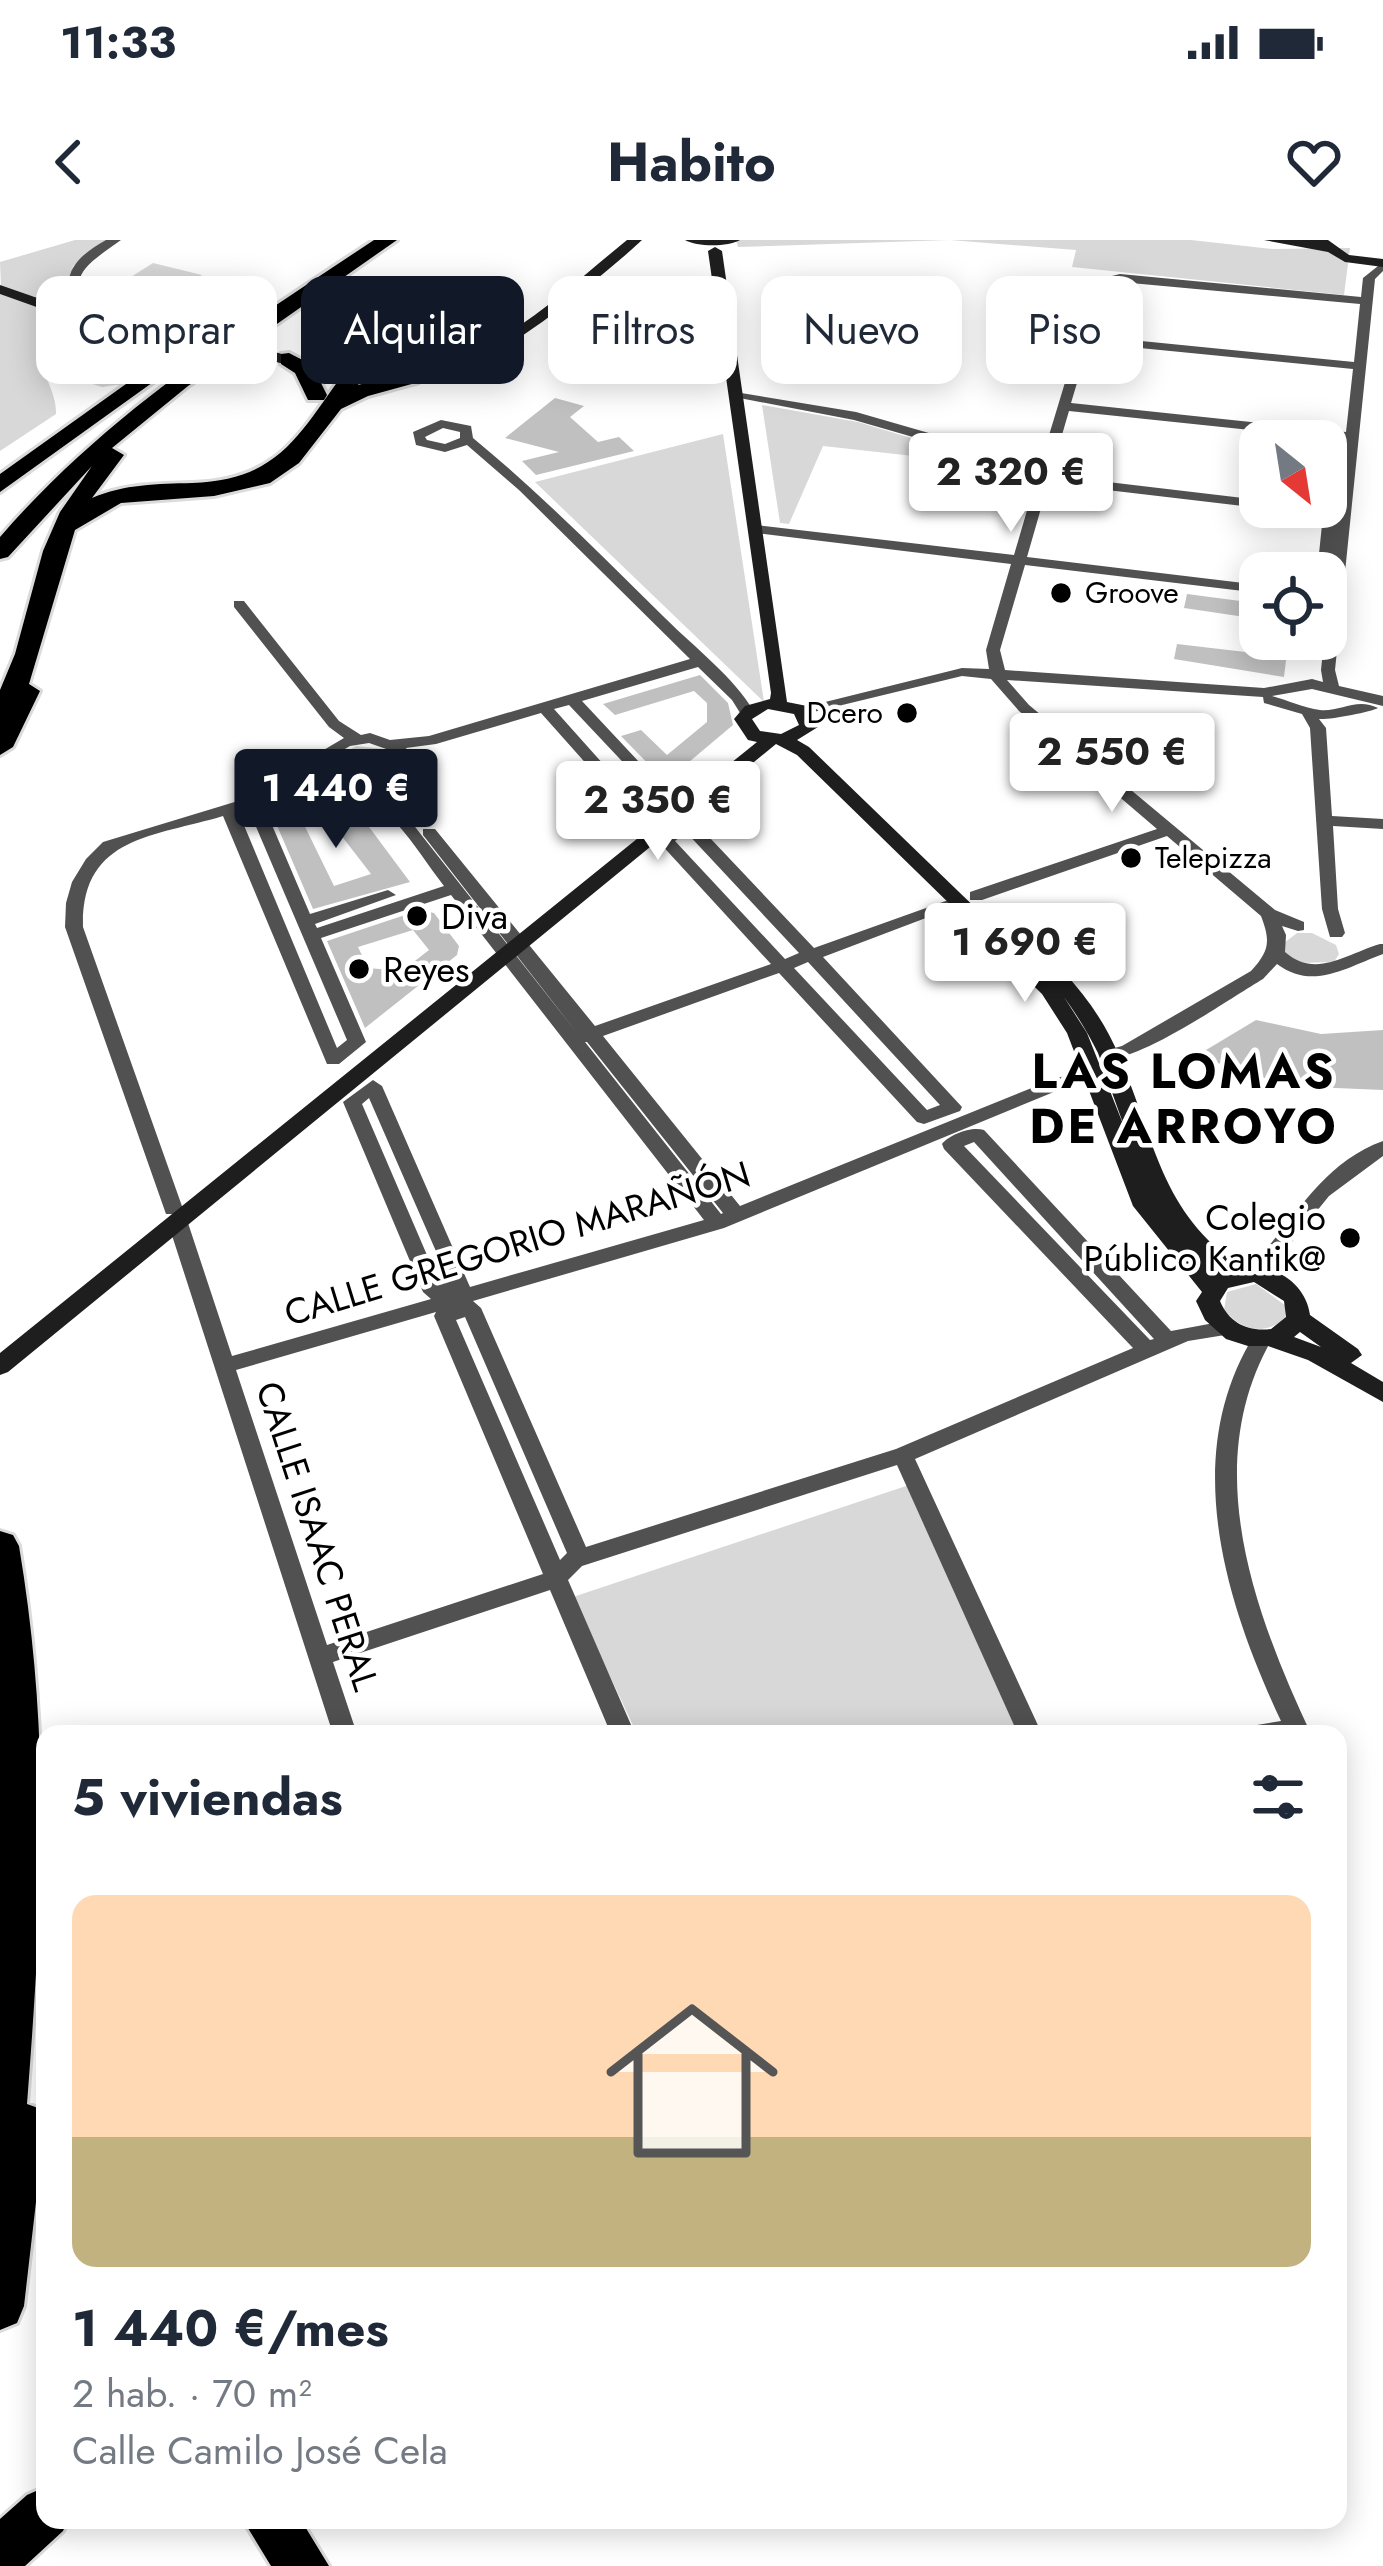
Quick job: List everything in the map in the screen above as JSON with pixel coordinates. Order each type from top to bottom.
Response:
[{"type":"highway","points":[[0,513],[103,419],[364,240]]},
{"type":"highway","points":[[277,307],[387,240]]},
{"type":"highway","points":[[277,301],[326,266]]},
{"type":"highway","points":[[289,359],[304,370],[322,402]]},
{"type":"highway","points":[[0,485],[46,446],[64,401],[58,384]]},
{"type":"highway","points":[[0,485],[155,384]]},
{"type":"highway","points":[[0,552],[64,478],[170,384]]},
{"type":"highway","points":[[0,747],[24,700],[36,659],[44,589],[59,539],[95,476],[176,384]]},
{"type":"highway","points":[[130,434],[125,466],[151,483],[176,486],[230,480],[278,461],[341,384]]},
{"type":"highway","points":[[59,539],[81,514],[107,500],[153,490],[224,489],[260,480],[284,466],[322,402],[386,384]]},
{"type":"highway","points":[[0,711],[16,686],[40,621]]},
{"type":"highway","points":[[0,1546],[15,1635],[23,1763],[21,1893],[28,2074],[0,2306]]},
{"type":"highway","points":[[0,2152],[21,1893]]},
{"type":"highway","points":[[0,2554],[36,2521]]},
{"type":"highway","points":[[276,2529],[303,2566]]},
{"type":"street","points":[[74,276],[81,262],[115,240]]},
{"type":"street","points":[[524,326],[635,240]]},
{"type":"street","points":[[1270,240],[1323,244],[1358,272],[1360,301],[1347,420]]},
{"type":"street","points":[[696,241],[726,244],[735,396],[756,529],[794,711],[1049,990],[1102,1064],[1165,1204],[1208,1257],[1245,1274],[1279,1282],[1296,1298],[1298,1319],[1292,1328],[1266,1339],[1244,1362],[1234,1400],[1228,1467],[1237,1566],[1255,1634],[1295,1725]]},
{"type":"street","points":[[1345,258],[1383,264]]},
{"type":"street","points":[[1360,301],[1371,271],[1383,264]]},
{"type":"street","points":[[1143,283],[1360,301]]},
{"type":"street","points":[[3,291],[36,301]]},
{"type":"street","points":[[1143,344],[1353,366]]},
{"type":"street","points":[[277,356],[301,362]]},
{"type":"street","points":[[1069,384],[993,650],[997,676],[1024,709],[1269,914],[1344,943],[1382,949]]},
{"type":"street","points":[[735,396],[856,416],[1090,484],[1239,502]]},
{"type":"street","points":[[1063,406],[1239,425]]},
{"type":"street","points":[[469,443],[777,740],[803,751],[968,899]]},
{"type":"street","points":[[756,529],[1239,587]]},
{"type":"street","points":[[239,604],[334,724],[357,739],[398,751],[701,662]]},
{"type":"street","points":[[1294,693],[1315,660]]},
{"type":"street","points":[[1328,660],[1340,696]]},
{"type":"street","points":[[748,712],[794,711],[997,676],[1340,696],[1383,705]]},
{"type":"street","points":[[1294,693],[1318,719],[1330,909],[1344,943]]},
{"type":"street","points":[[1318,719],[1340,696]]},
{"type":"street","points":[[572,699],[661,794],[666,841],[924,1118],[949,1127]]},
{"type":"street","points":[[544,707],[637,811],[687,823],[953,1107],[952,1144],[1167,1342]]},
{"type":"street","points":[[663,817],[777,740],[794,711]]},
{"type":"street","points":[[0,1366],[46,1320],[663,817],[733,753],[748,712]]},
{"type":"street","points":[[334,724],[337,746]]},
{"type":"street","points":[[331,771],[326,757],[337,746],[357,739]]},
{"type":"street","points":[[398,751],[392,774],[398,794],[508,944],[727,1219]]},
{"type":"street","points":[[253,800],[357,1042],[333,1060],[228,808],[331,771],[359,782],[384,798],[450,883],[508,944]]},
{"type":"street","points":[[359,782],[392,774]]},
{"type":"street","name":"CALLE ISAAC PERAL","points":[[228,808],[129,837],[100,853],[75,890],[74,927],[176,1216],[342,1725]]},
{"type":"street","points":[[1323,820],[1383,824]]},
{"type":"street","points":[[582,1037],[1169,830]]},
{"type":"street","points":[[306,929],[450,883]]},
{"type":"street","points":[[1276,945],[1330,909]]},
{"type":"street","points":[[1269,914],[1276,945],[1297,970]]},
{"type":"street","name":"CALLE GREGORIO MARAÑÓN","points":[[224,1366],[727,1219],[1102,1064],[1257,975],[1331,972],[1344,943]]},
{"type":"street","name":"CALLE GREGORIO MARAÑÓN","points":[[1257,975],[1276,945]]},
{"type":"street","points":[[1102,1064],[1138,1193],[1221,1316],[1244,1362]]},
{"type":"street","points":[[373,1086],[461,1285],[433,1292],[352,1102],[373,1086]]},
{"type":"street","points":[[318,1658],[555,1579],[580,1558],[903,1455],[1167,1342],[1221,1316],[1245,1274],[1280,1252],[1316,1198],[1383,1147]]},
{"type":"street","points":[[1279,1282],[1280,1252]]},
{"type":"street","points":[[580,1558],[471,1308],[443,1316],[619,1725]]},
{"type":"street","points":[[1221,1316],[1266,1339],[1316,1354],[1383,1393]]},
{"type":"street","points":[[1298,1319],[1383,1374]]},
{"type":"street","points":[[0,1348],[46,1320]]},
{"type":"street","points":[[903,1455],[1026,1725]]},
{"type":"shaded area","points":[[75,240],[109,240],[73,266],[71,276],[36,276],[36,297],[1,286],[0,262]]},
{"type":"shaded area","points":[[736,240],[950,240],[738,247]]},
{"type":"shaded area","points":[[950,240],[1191,240],[1273,249],[1350,248],[1344,295],[1072,267],[1076,250]]},
{"type":"shaded area","points":[[153,263],[202,275],[201,276],[132,276]]},
{"type":"shaded area","points":[[0,293],[36,306],[36,384],[49,384],[56,414],[0,451]]},
{"type":"shaded area","points":[[762,405],[858,422],[1004,466],[823,446],[789,524],[780,523]]},
{"type":"shaded area","points":[[723,434],[764,702],[535,482]]},
{"type":"shaded area","points":[[356,746],[384,749],[391,756],[390,765],[366,776],[339,771],[335,759]]},
{"type":"shaded area","points":[[1297,933],[1312,933],[1336,945],[1339,954],[1334,962],[1299,963],[1284,952],[1284,943]]},
{"type":"shaded area","points":[[1256,1284],[1286,1306],[1285,1319],[1269,1328],[1238,1322],[1224,1310],[1227,1292]]},
{"type":"shaded area","points":[[918,1482],[1018,1725],[633,1725],[573,1597]]},
{"type":"building","points":[[555,398],[584,406],[570,417],[598,442],[619,437],[634,451],[536,475],[522,461],[559,452],[505,438]]},
{"type":"building","points":[[1187,594],[1239,601],[1239,616],[1184,608]]},
{"type":"building","points":[[1177,644],[1239,651],[1239,660],[1286,660],[1284,677],[1174,659]]},
{"type":"building","points":[[700,675],[728,703],[733,725],[670,778],[662,778],[621,736],[641,730],[667,755],[707,722],[707,703],[694,691],[615,715],[603,704]]},
{"type":"building","points":[[330,789],[343,792],[410,882],[313,909],[269,807],[292,800],[334,886],[371,874],[310,795]]},
{"type":"building","name":"Reyes","points":[[420,910],[434,913],[459,946],[457,955],[365,1028],[327,941]],"holes":[[[413,930],[429,950],[402,971],[368,968],[358,947]]]},
{"type":"building","points":[[1256,1020],[1321,1034],[1383,1030],[1383,1090],[1289,1086],[1196,1056]]},
{"type":"place","name":"Groove","points":[[1061,593]]},
{"type":"place","name":"Dcero","points":[[907,713]]},
{"type":"place","name":"Telepizza","points":[[1131,858]]},
{"type":"place","name":"Diva","points":[[417,916]]},
{"type":"place","name":"Reyes","points":[[359,969]]},
{"type":"place","name":"Colegio Público Kantik@","points":[[1350,1238]]},
{"type":"district","name":"LAS LOMAS DE ARROYO","points":[[1184,1098]]}]
